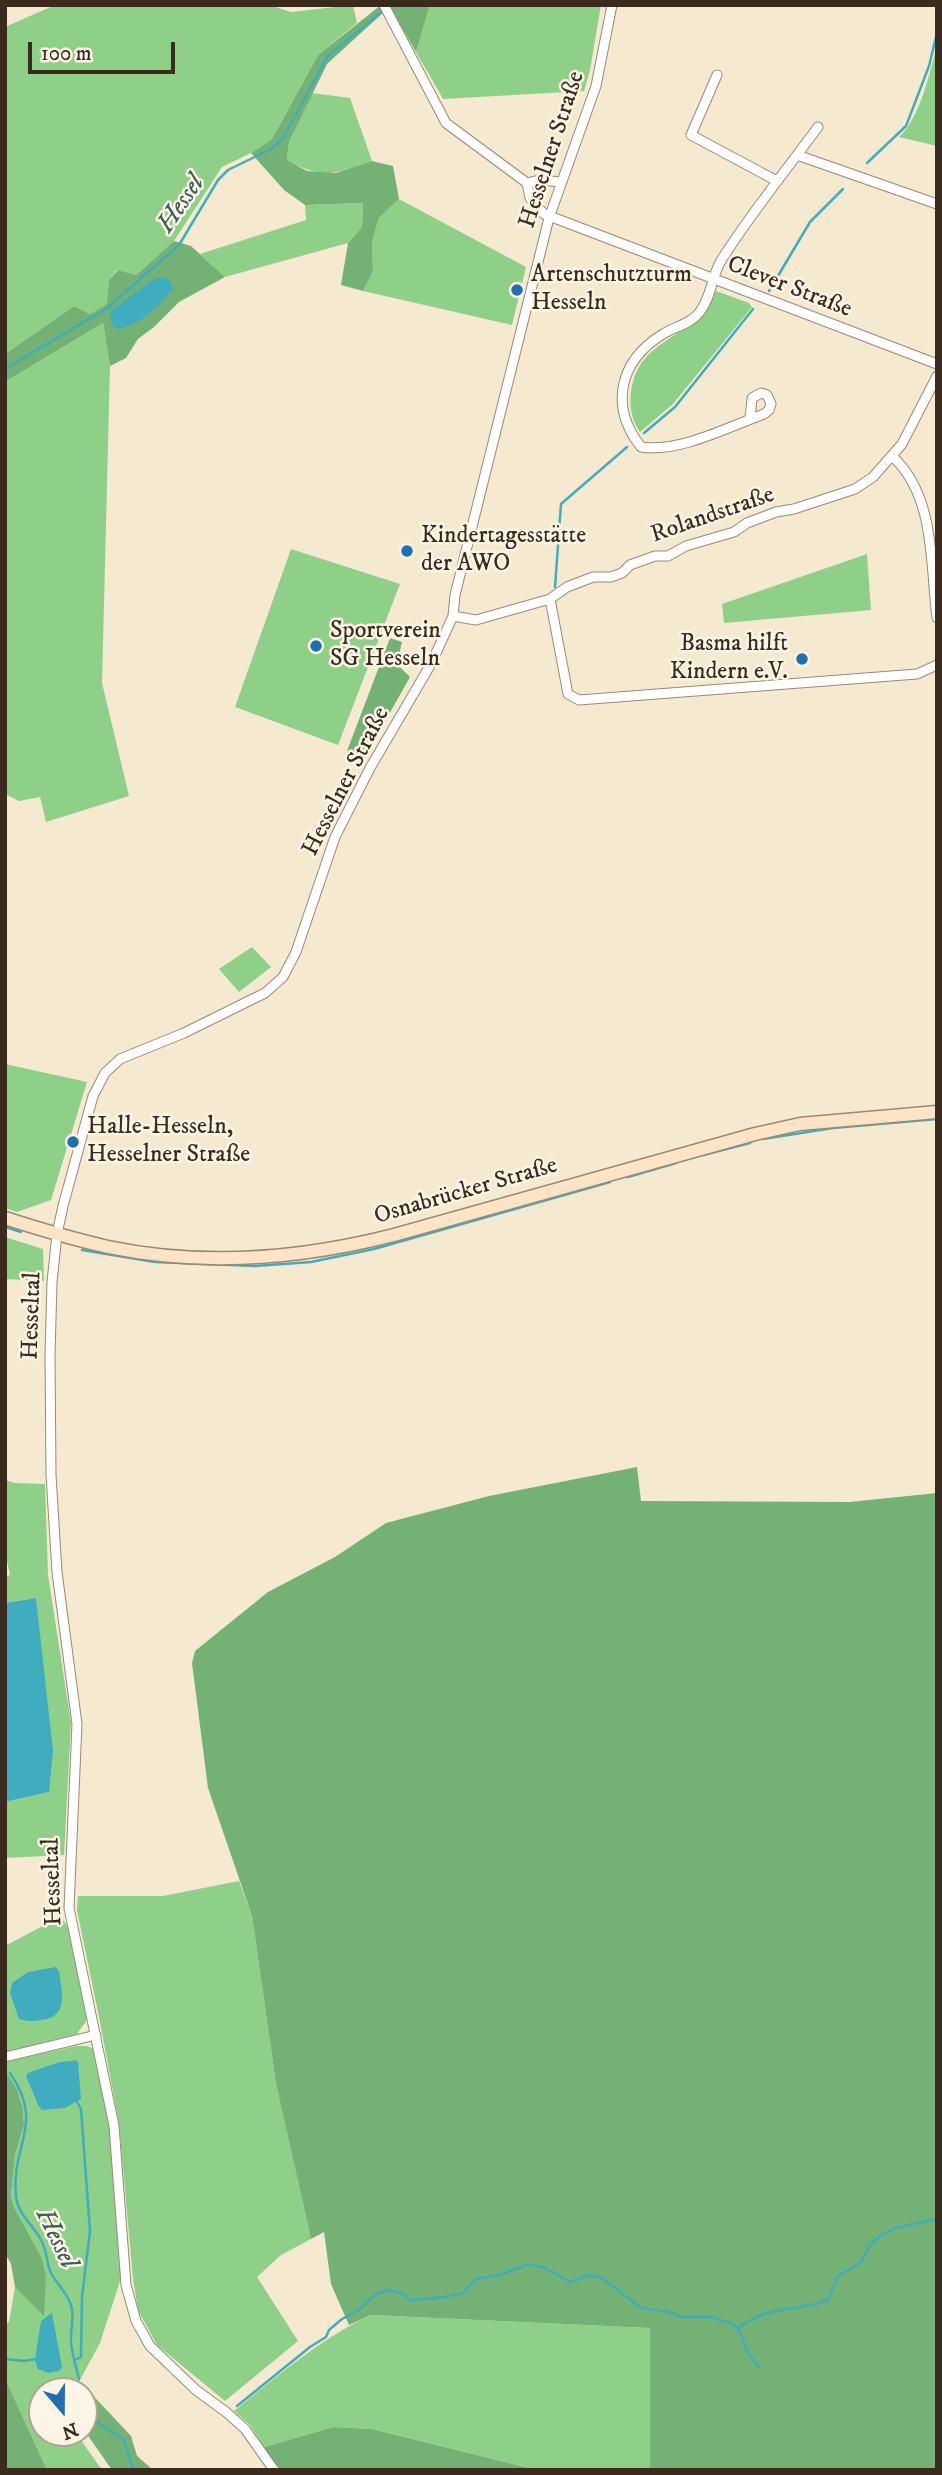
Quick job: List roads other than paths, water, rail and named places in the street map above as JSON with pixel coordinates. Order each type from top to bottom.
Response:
[{"type":"main road","name":"Osnabrücker Straße","points":[[5,1218],[109,1247],[156,1254],[255,1258],[311,1253],[394,1235],[755,1134],[800,1124],[937,1112]]},
{"type":"street","name":"Hesselner Straße","points":[[57,1234],[93,1096],[105,1073],[120,1059],[184,1033],[265,993],[283,977],[290,966],[335,837],[370,768],[418,688],[453,616],[455,594],[549,218],[596,86],[612,5]]},
{"type":"street","points":[[386,9],[446,123],[527,183],[530,198],[549,218]]},
{"type":"street","points":[[717,75],[691,135],[777,181]]},
{"type":"street","points":[[750,419],[685,443],[656,449],[640,447],[628,429],[621,391],[626,372],[641,350],[664,333],[698,315],[708,298],[720,262],[818,127]]},
{"type":"street","points":[[797,155],[937,204]]},
{"type":"street","points":[[527,183],[539,180],[561,181]]},
{"type":"street","name":"Clever Straße","points":[[549,218],[937,364]]},
{"type":"street","name":"Rolandstraße","points":[[453,616],[477,620],[550,599],[567,587],[593,577],[611,577],[622,573],[629,565],[655,556],[668,556],[686,546],[734,532],[747,523],[776,512],[794,509],[855,489],[873,477],[902,444],[937,376]]},
{"type":"street","points":[[892,456],[902,466],[925,515],[937,618]]},
{"type":"street","points":[[550,599],[568,694],[579,700],[917,674],[937,665]]},
{"type":"street","name":"Hesseltal","points":[[57,1234],[50,1336],[51,1475],[57,1572],[77,1724],[69,1908],[114,2126],[126,2285],[136,2321],[150,2346],[196,2390],[245,2429],[274,2470]]},
{"type":"street","points":[[5,2057],[96,2035]]},
{"type":"water","points":[[162,277],[169,280],[173,288],[161,302],[149,314],[117,329],[111,322],[111,311],[152,280]]},
{"type":"water","points":[[36,1598],[53,1751],[49,1792],[5,1802],[5,1603]]},
{"type":"water","points":[[56,1967],[62,1992],[58,2011],[47,2019],[19,2019],[10,1993],[12,1983],[28,1972]]},
{"type":"water","points":[[76,2060],[81,2099],[65,2108],[42,2110],[26,2077],[27,2073],[59,2062]]},
{"type":"water","points":[[52,2313],[62,2367],[59,2371],[48,2373],[38,2369],[35,2360],[41,2321]]},
{"type":"waterway","name":"Hessel","points":[[5,369],[106,309],[179,245],[218,180],[228,170],[271,149],[283,138],[328,56],[390,5]]},
{"type":"waterway","points":[[867,163],[906,126],[929,66],[937,33]]},
{"type":"waterway","points":[[769,291],[810,222],[843,189]]},
{"type":"waterway","points":[[644,433],[675,407],[753,309]]},
{"type":"waterway","points":[[555,587],[561,504],[627,447]]},
{"type":"waterway","points":[[763,1139],[833,1128],[937,1119]]},
{"type":"waterway","points":[[703,1155],[750,1143]]},
{"type":"waterway","points":[[628,1177],[676,1163]]},
{"type":"waterway","points":[[82,1250],[155,1262],[255,1266],[311,1262],[374,1249],[610,1182]]},
{"type":"waterway","points":[[5,1227],[21,1232]]},
{"type":"waterway","name":"Hessel","points":[[10,2073],[20,2091],[26,2121],[15,2179],[17,2203],[40,2238],[51,2273],[71,2305],[71,2342],[78,2377]]},
{"type":"waterway","points":[[75,2360],[81,2357],[82,2297],[90,2231],[81,2109],[77,2102]]},
{"type":"waterway","points":[[738,2328],[761,2315],[828,2300],[838,2276],[860,2263],[871,2244],[880,2236],[895,2228],[937,2219]]},
{"type":"waterway","points":[[237,2406],[326,2337],[329,2330],[359,2310],[376,2294],[389,2290],[401,2293],[411,2300],[445,2297],[463,2293],[476,2279],[500,2275],[529,2264],[545,2268],[570,2282],[589,2275],[602,2278],[641,2308],[669,2312],[681,2317],[711,2317],[731,2323],[738,2328],[748,2353],[759,2367]]},
{"type":"waterway","points":[[5,2359],[36,2359]]},
{"type":"waterway","name":"Hessel","points":[[98,2423],[124,2440],[132,2466],[136,2470]]},
{"type":"place","name":"Artenschutzturm Hesseln","points":[[517,290]]},
{"type":"place","name":"Kindertagesstätte der AWO","points":[[407,551]]},
{"type":"place","name":"Sportverein SG Hesseln","points":[[316,646]]},
{"type":"place","name":"Basma hilft Kindern e.V.","points":[[802,659]]},
{"type":"place","name":"Halle-Hesseln, Hesselner Straße","points":[[73,1142]]}]
